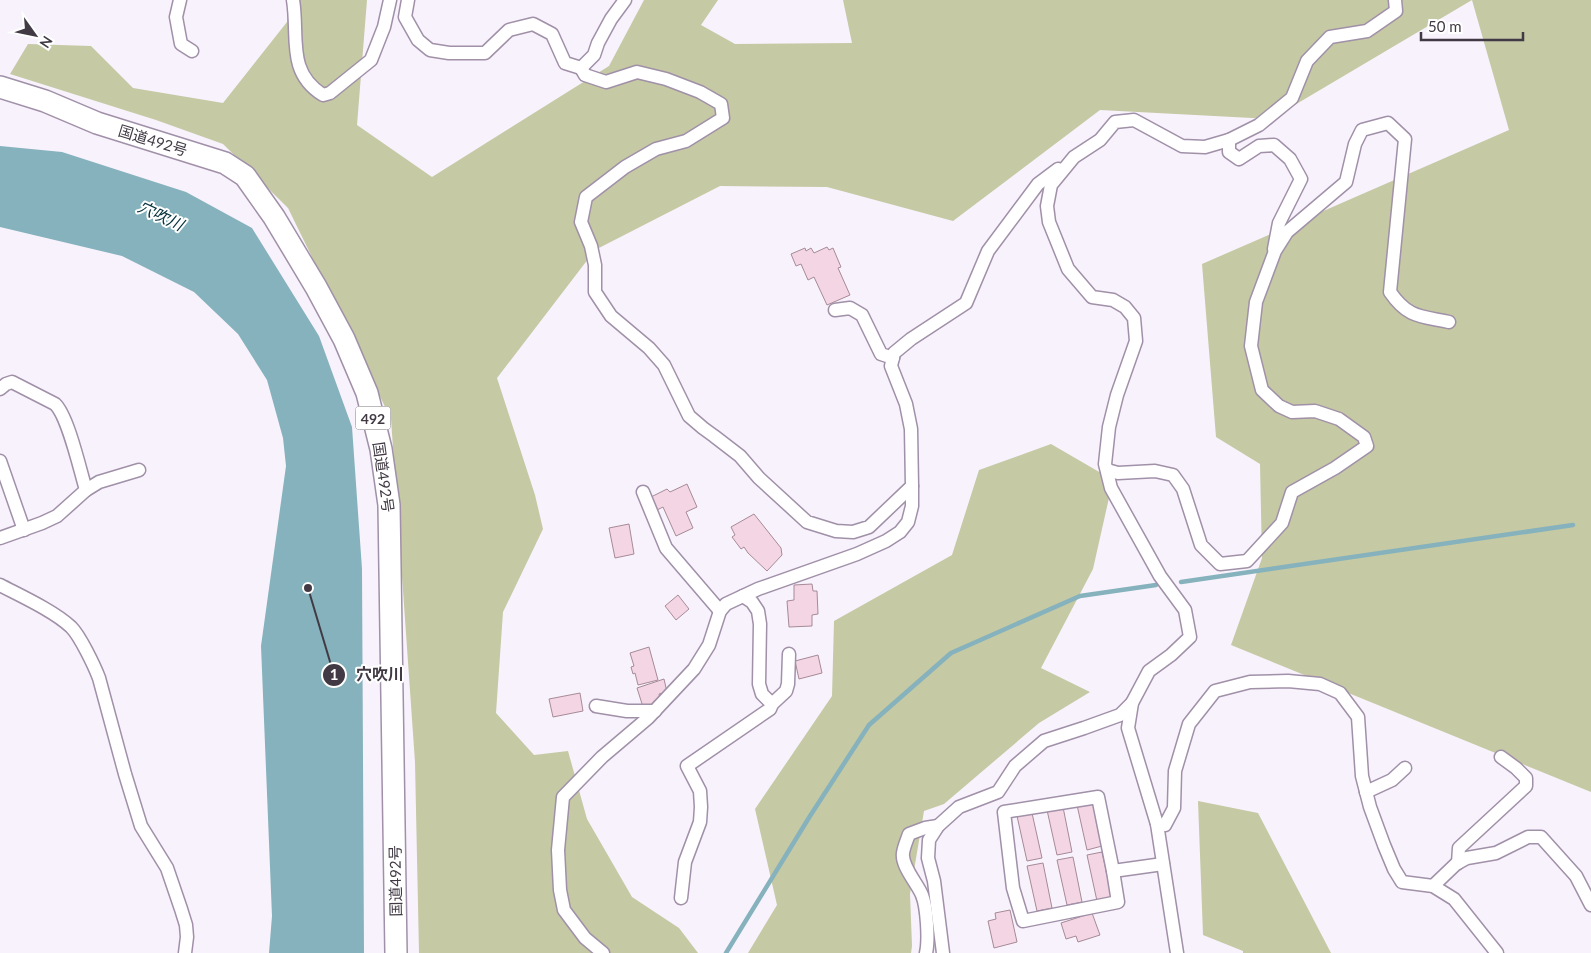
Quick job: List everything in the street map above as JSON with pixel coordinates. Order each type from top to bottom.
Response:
[{"type":"highway","name":"国道492号","points":[[0,87],[44,101],[97,123],[225,162],[245,176],[274,217],[316,287],[344,339],[369,402],[381,449],[389,505],[396,953]]},
{"type":"street","points":[[180,0],[176,17],[181,44],[192,51]]},
{"type":"street","points":[[293,0],[298,63],[304,79],[323,95],[330,93],[371,60],[384,26],[390,0]]},
{"type":"street","points":[[408,0],[405,17],[418,40],[430,50],[450,53],[485,53],[509,30],[533,24],[552,34],[565,63],[580,68],[585,75],[606,82],[637,72],[666,79],[700,92],[721,104],[723,118],[706,130],[686,141],[656,149],[625,167],[586,197],[581,222],[591,246],[595,265],[595,292],[611,316],[649,348],[664,365],[690,416],[740,456],[759,478],[807,522],[836,531],[853,532],[869,527],[912,486]]},
{"type":"street","points":[[580,68],[594,55],[598,43],[611,19],[625,0]]},
{"type":"street","points":[[603,953],[585,938],[564,910],[560,890],[558,850],[563,797],[602,757],[655,711],[694,669],[709,645],[720,611],[726,604],[795,575],[857,554],[886,541],[900,532],[908,522],[912,506],[911,429],[906,404],[891,366],[894,353],[911,339],[966,303],[988,251],[1038,184],[1100,140],[1115,122],[1134,120],[1182,146],[1206,147],[1229,140],[1259,125],[1292,98],[1307,61],[1330,37],[1367,31],[1396,10],[1395,0]]},
{"type":"street","points":[[1107,470],[1118,473],[1155,470],[1174,475],[1183,489],[1201,545],[1220,564],[1247,562],[1282,523],[1292,492],[1335,468],[1367,446],[1364,437],[1339,420],[1315,411],[1292,412],[1279,406],[1262,390],[1251,346],[1256,302],[1275,251],[1287,232],[1346,182],[1355,144],[1362,130],[1388,123],[1405,139],[1390,292],[1398,304],[1413,315],[1449,322]]},
{"type":"street","points":[[1229,140],[1228,152],[1239,159],[1259,146],[1274,144],[1290,159],[1301,179],[1279,223],[1271,261]]},
{"type":"street","points":[[1074,157],[1051,185],[1046,206],[1049,222],[1068,270],[1092,297],[1113,300],[1125,307],[1134,318],[1136,341],[1117,395],[1109,427],[1105,464],[1111,488],[1156,568],[1184,610],[1190,637],[1171,655],[1148,670],[1132,703],[1128,728],[1157,824],[1177,953]]},
{"type":"street","points":[[835,310],[850,308],[862,316],[881,354],[893,358]]},
{"type":"street","points":[[0,389],[12,382],[60,408],[86,490]]},
{"type":"street","points":[[0,461],[24,530]]},
{"type":"street","points":[[0,538],[57,516],[86,490],[100,482],[139,470]]},
{"type":"street","points":[[643,492],[666,548],[720,611]]},
{"type":"street","points":[[0,585],[58,617],[72,628],[94,664],[142,826],[167,868],[186,924],[185,953]]},
{"type":"street","points":[[742,596],[752,602],[758,611],[760,624],[759,684],[762,694],[772,704]]},
{"type":"street","points":[[681,898],[685,862],[700,822],[702,807],[700,791],[686,766],[770,709],[772,704],[786,691],[789,654]]},
{"type":"street","points":[[1157,824],[1165,824],[1174,808],[1176,771],[1189,724],[1214,691],[1250,682],[1288,681],[1320,684],[1340,693],[1358,717],[1362,776],[1366,792],[1384,845],[1402,882],[1434,886],[1454,899],[1497,953]]},
{"type":"street","points":[[943,953],[934,881],[928,858],[929,840],[938,826],[959,807],[998,792],[1015,766],[1044,741],[1120,715],[1132,703]]},
{"type":"street","points":[[596,706],[627,711],[655,711]]},
{"type":"street","points":[[1458,863],[1458,848],[1526,786],[1526,778],[1501,757]]},
{"type":"street","points":[[1366,792],[1392,780],[1404,768]]},
{"type":"street","points":[[1098,797],[1113,871],[1118,902],[1023,920],[1013,888],[1004,812],[1098,797]]},
{"type":"street","points":[[926,953],[927,923],[922,896],[907,869],[902,854],[909,834],[925,828],[938,826]]},
{"type":"street","points":[[1434,886],[1458,863],[1467,858],[1496,853],[1528,836],[1541,837],[1576,876],[1591,905]]},
{"type":"street","points":[[1113,871],[1163,864]]},
{"type":"green space","points":[[289,0],[367,0],[357,125],[432,177],[609,66],[644,0],[718,0],[701,25],[735,44],[852,43],[843,0],[1472,0],[1271,119],[1100,110],[953,221],[827,187],[720,186],[595,250],[497,378],[535,495],[543,529],[503,612],[496,713],[534,755],[568,751],[587,819],[632,897],[679,928],[698,953],[419,953],[415,762],[391,419],[288,208],[223,144],[156,120],[10,74],[28,44],[91,46],[133,88],[223,103],[287,22]]},
{"type":"green space","points":[[1472,0],[1591,0],[1591,792],[1231,645],[1262,558],[1260,464],[1216,437],[1202,264],[1509,130]]},
{"type":"green space","points":[[1051,444],[1113,480],[1093,569],[1041,668],[1090,692],[1039,723],[944,804],[924,811],[910,894],[911,953],[748,953],[777,905],[755,809],[832,696],[834,621],[952,555],[979,470]]},
{"type":"green space","points":[[1198,801],[1258,813],[1331,953],[1243,953],[1243,951],[1203,935]]},
{"type":"water","points":[[0,146],[62,152],[186,192],[252,228],[319,336],[352,427],[362,569],[364,953],[269,953],[272,916],[261,646],[286,466],[283,438],[267,380],[238,334],[194,292],[122,256],[0,227]]},
{"type":"building","points":[[827,247],[829,250],[833,248],[841,267],[838,268],[850,295],[827,305],[814,277],[808,280],[801,264],[796,266],[791,254],[805,248],[806,251],[811,248],[814,253]]},
{"type":"building","points":[[687,484],[697,507],[686,512],[693,528],[676,536],[663,507],[657,510],[651,497],[667,489],[670,492]]},
{"type":"building","points":[[754,514],[781,548],[782,555],[767,571],[744,547],[741,549],[732,537],[735,535],[731,527]]},
{"type":"building","points":[[629,524],[634,554],[615,558],[609,528]]},
{"type":"building","points":[[812,584],[813,591],[817,591],[818,614],[812,615],[812,626],[789,627],[787,601],[794,600],[794,585]]},
{"type":"building","points":[[678,595],[689,609],[676,620],[665,606]]},
{"type":"building","points":[[649,647],[658,680],[638,685],[635,673],[633,674],[631,667],[634,666],[630,653]]},
{"type":"building","points":[[818,655],[822,673],[799,679],[795,661]]},
{"type":"building","points":[[664,679],[667,692],[659,694],[660,699],[654,701],[655,704],[643,707],[637,688]]},
{"type":"building","points":[[580,693],[583,711],[553,717],[549,699]]},
{"type":"building","points":[[1093,801],[1102,846],[1087,850],[1077,805]]},
{"type":"building","points":[[1063,807],[1072,852],[1057,855],[1047,810]]},
{"type":"building","points":[[1032,813],[1042,858],[1027,861],[1017,816]]},
{"type":"building","points":[[1102,852],[1112,897],[1097,901],[1087,855]]},
{"type":"building","points":[[1073,857],[1082,902],[1067,905],[1057,860]]},
{"type":"building","points":[[1043,863],[1052,908],[1037,911],[1027,866]]},
{"type":"building","points":[[1010,910],[1017,942],[994,948],[988,921],[996,919],[995,913]]},
{"type":"building","points":[[1092,913],[1100,935],[1078,942],[1076,936],[1066,939],[1061,923]]},
{"type":"waterway","points":[[1181,582],[1573,525]]},
{"type":"waterway","points":[[726,953],[810,816],[869,725],[951,653],[1080,596],[1156,585]]},
{"type":"place","name":"穴吹川","points":[[308,588]]}]
